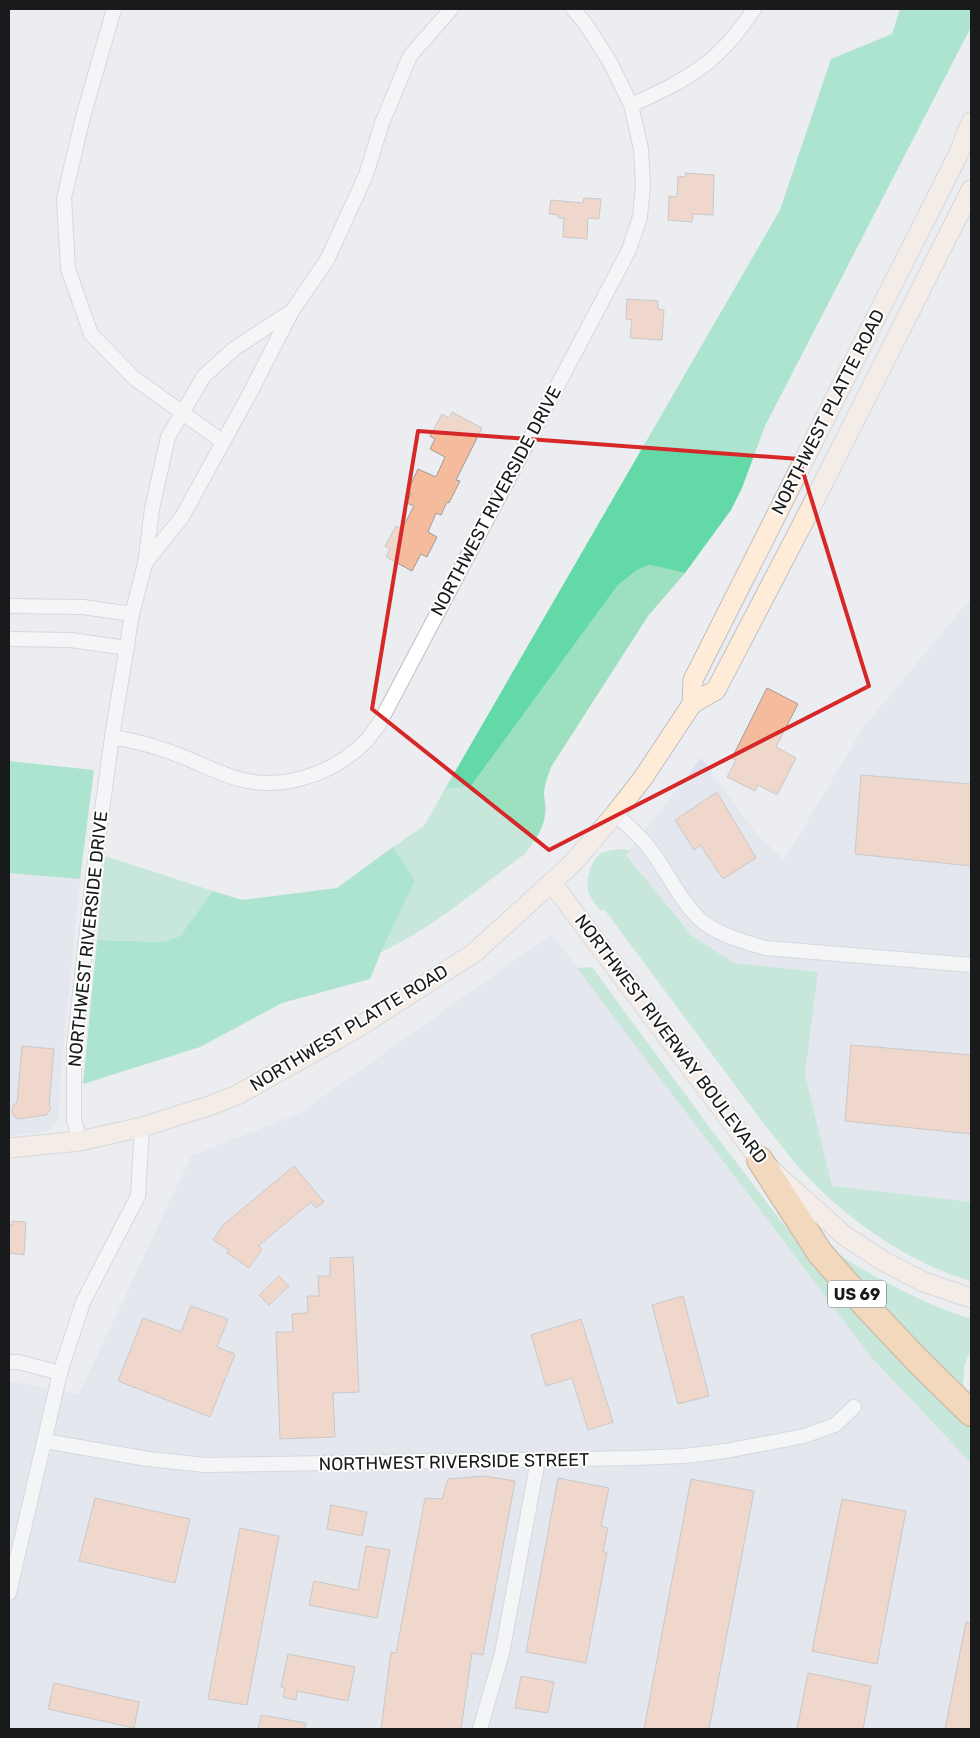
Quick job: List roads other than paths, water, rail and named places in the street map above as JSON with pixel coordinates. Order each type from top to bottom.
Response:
[{"type":"highway","name":"US 69","points":[[760,1160],[820,1252],[887,1328],[971,1413]]},
{"type":"main road","name":"NORTHWEST PLATTE ROAD","points":[[692,704],[693,680],[958,156],[971,122]]},
{"type":"main road","name":"NORTHWEST PLATTE ROAD","points":[[9,1148],[80,1141],[142,1127],[237,1095],[357,1028],[474,953],[573,863],[643,778],[692,704],[716,690],[971,190]]},
{"type":"main road","name":"NORTHWEST RIVERWAY BOULEVARD","points":[[552,883],[760,1160],[845,1236],[883,1261],[924,1282],[971,1298]]},
{"type":"street","points":[[114,9],[64,198],[68,269],[91,334],[134,378],[223,442]]},
{"type":"street","points":[[145,564],[182,517],[250,393],[292,311],[327,260],[366,175],[382,123],[410,56],[451,9]]},
{"type":"street","name":"NORTHWEST RIVERSIDE DRIVE","points":[[112,738],[141,742],[238,779],[259,783],[282,782],[308,777],[332,766],[351,754],[366,741],[383,715],[629,250],[640,217],[643,185],[641,149],[631,105],[610,62],[585,23],[573,9]]},
{"type":"street","points":[[631,105],[684,80],[709,63],[727,45],[754,9]]},
{"type":"street","name":"NORTHWEST RIVERSIDE DRIVE","points":[[80,1141],[74,1120],[74,1047],[94,869],[112,738],[132,614],[145,564],[152,509],[168,437],[204,376],[234,348],[292,311]]},
{"type":"street","points":[[9,606],[83,607],[132,614]]},
{"type":"street","points":[[9,639],[71,640],[127,648]]},
{"type":"street","points":[[615,814],[652,851],[679,894],[701,920],[721,934],[766,948],[971,965]]},
{"type":"street","points":[[9,1593],[60,1373],[83,1302],[138,1196],[142,1127]]},
{"type":"street","points":[[9,1362],[18,1362],[60,1373]]},
{"type":"street","name":"NORTHWEST RIVERSIDE STREET","points":[[44,1440],[148,1459],[205,1465],[674,1456],[726,1451],[804,1436],[835,1425],[854,1407]]},
{"type":"street","points":[[480,1729],[502,1653],[538,1460]]}]
